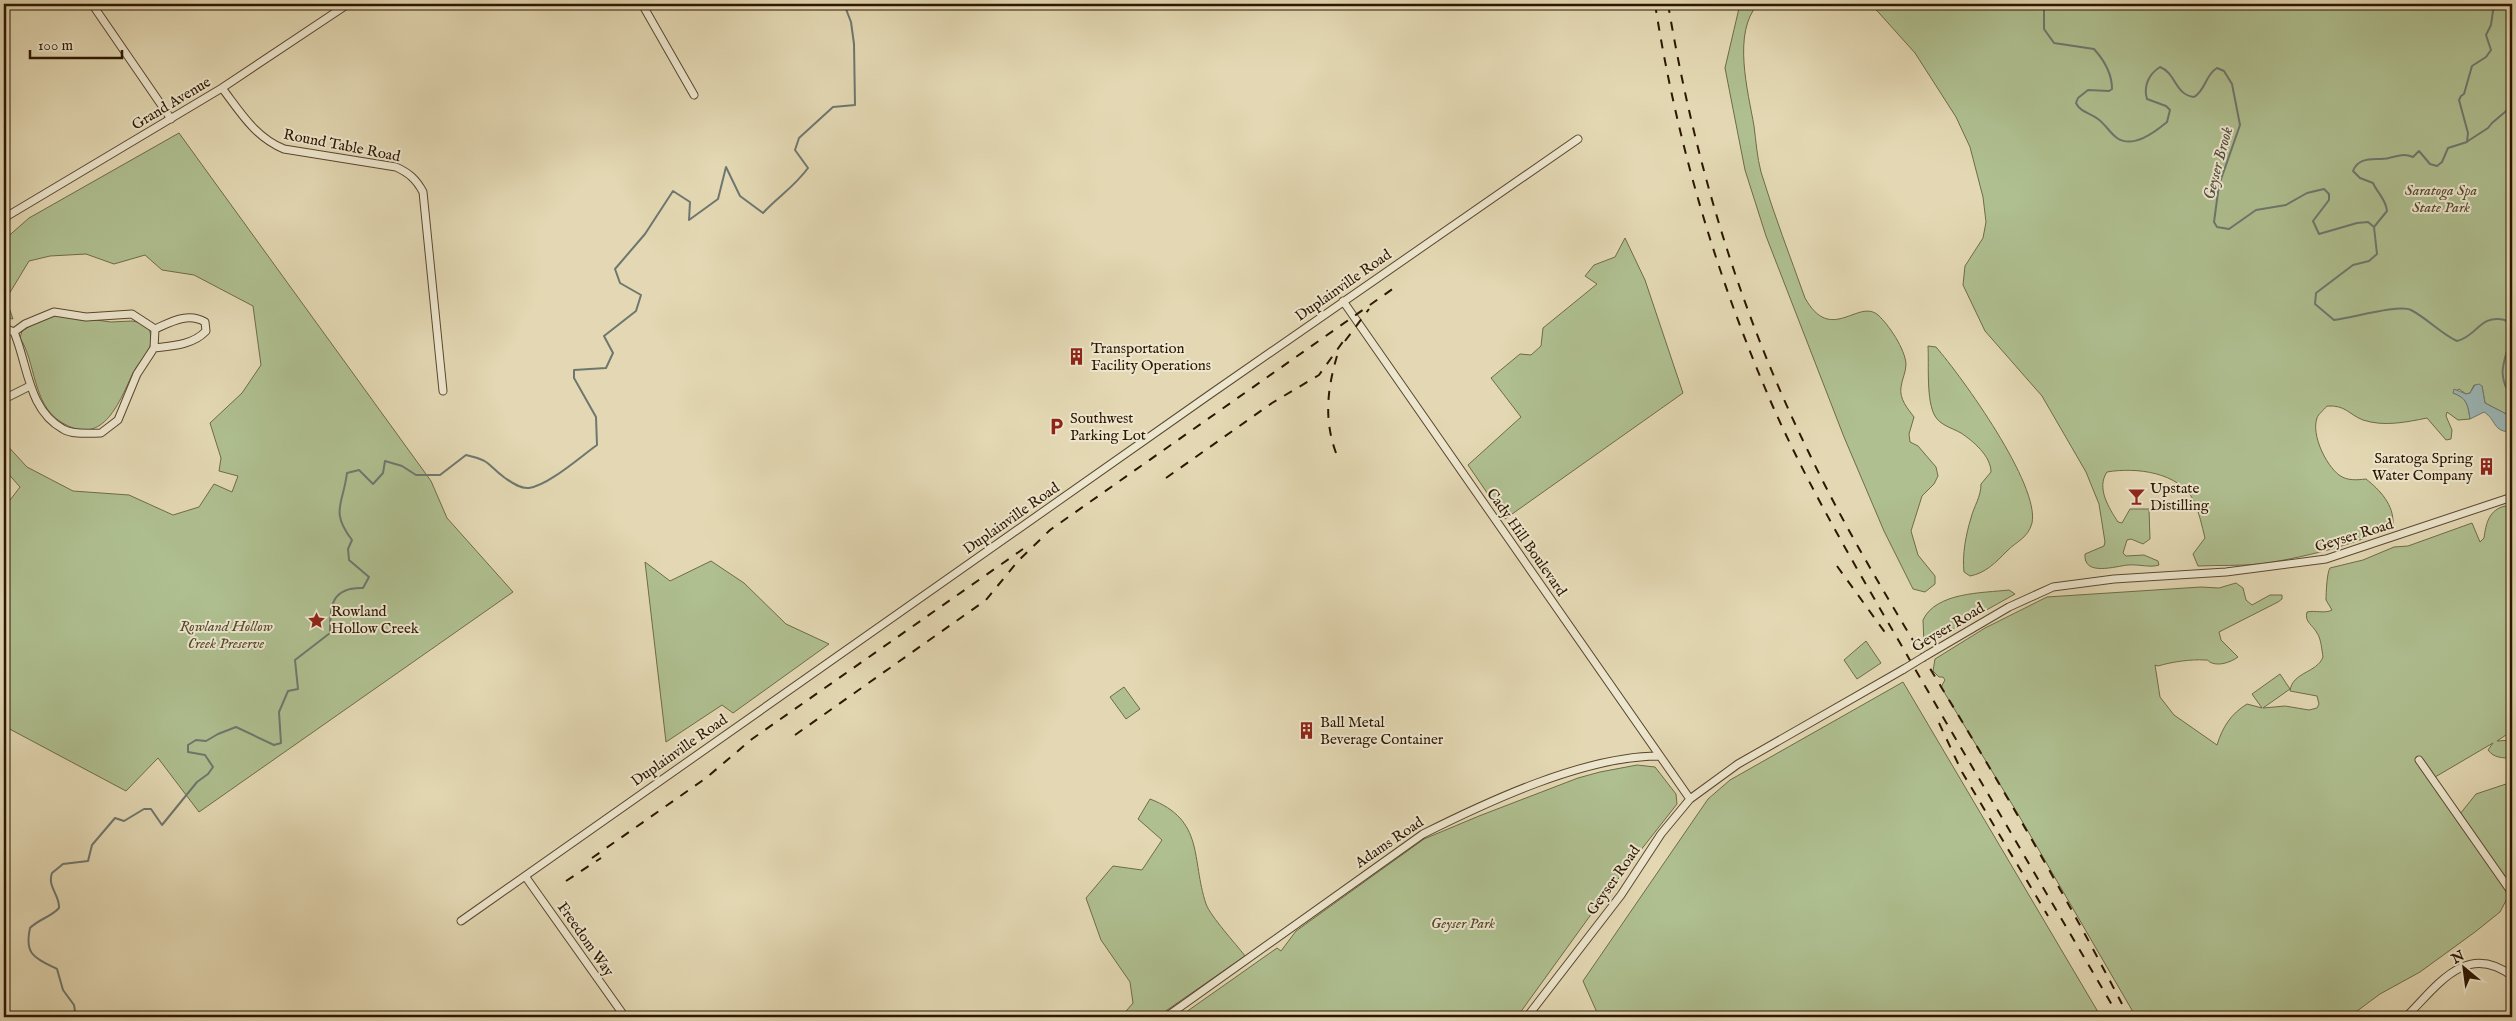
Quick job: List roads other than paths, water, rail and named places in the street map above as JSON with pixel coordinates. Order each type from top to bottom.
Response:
[{"type":"street","points":[[92,4],[171,119]]},
{"type":"street","name":"Grand Avenue","points":[[4,218],[222,88],[348,4]]},
{"type":"street","points":[[642,4],[694,95]]},
{"type":"street","name":"Round Table Road","points":[[222,88],[255,131],[267,142],[284,150],[396,167],[406,171],[419,184],[423,192],[429,241],[443,391]]},
{"type":"street","name":"Duplainville Road","points":[[461,921],[1343,301],[1578,139]]},
{"type":"street","name":"Cady Hill Boulevard","points":[[1343,301],[1690,799]]},
{"type":"street","points":[[14,332],[25,324],[54,312],[86,317],[132,314],[154,329]]},
{"type":"street","points":[[154,329],[181,318],[197,317],[205,322],[206,331],[200,337],[183,344],[154,348]]},
{"type":"street","points":[[4,328],[14,332]]},
{"type":"street","points":[[14,332],[30,386],[40,408],[63,430],[101,433],[118,420],[137,374],[154,348],[154,329]]},
{"type":"street","points":[[4,399],[30,386]]},
{"type":"street","name":"Geyser Road","points":[[1527,1017],[1621,895],[1661,834],[1690,799],[1746,759],[2009,607],[2053,587],[2114,579],[2226,572],[2326,559],[2512,497]]},
{"type":"street","name":"Adams Road","points":[[1166,1017],[1423,834],[1468,812],[1563,775],[1643,756],[1659,756]]},
{"type":"street","points":[[2419,760],[2512,893]]},
{"type":"street","name":"Freedom Way","points":[[524,876],[625,1017]]},
{"type":"street","points":[[2406,1017],[2451,974],[2463,966],[2487,963],[2495,965],[2512,976]]},
{"type":"water","points":[[2479,384],[2482,386],[2485,403],[2512,417],[2512,432],[2498,428],[2484,412],[2470,419],[2466,403],[2461,397],[2453,393],[2454,389],[2466,394],[2470,393],[2475,385]]},
{"type":"waterway","name":"Rowland Hollow Creek","points":[[76,1017],[74,1005],[63,990],[57,969],[37,958],[30,950],[30,928],[59,908],[58,899],[51,883],[52,873],[63,864],[88,861],[92,845],[115,818],[124,821],[144,809],[151,809],[162,825],[197,782],[208,774],[213,767],[205,755],[188,752],[188,745],[196,740],[206,741],[236,727],[274,745],[281,743],[279,712],[288,691],[298,689],[295,660],[330,633],[332,607],[338,595],[344,591],[363,588],[369,577],[349,560],[348,549],[352,540],[341,522],[340,514],[347,473],[359,470],[373,484],[383,473],[385,461],[402,466],[416,475],[440,475],[466,455],[485,461],[516,485],[529,488],[546,482],[597,445],[596,417],[574,378],[574,370],[606,368],[613,353],[604,336],[636,311],[641,295],[620,283],[615,269],[645,234],[673,191],[690,202],[689,220],[718,199],[726,167],[740,196],[763,213],[803,174],[808,168],[795,150],[799,138],[833,107],[855,105],[854,44],[851,22],[844,4]]},
{"type":"waterway","name":"Geyser Brook","points":[[2044,4],[2044,29],[2054,43],[2094,49],[2104,62],[2111,78],[2112,89],[2109,91],[2088,90],[2078,98],[2076,103],[2080,108],[2103,123],[2114,136],[2123,141],[2130,142],[2144,138],[2167,122],[2170,110],[2166,106],[2147,99],[2146,94],[2148,81],[2160,67],[2169,74],[2183,92],[2194,97],[2201,90],[2213,71],[2217,68],[2224,71],[2232,84],[2240,125],[2219,185],[2214,222],[2217,227],[2229,229],[2256,210],[2286,205],[2307,193],[2324,189],[2329,194],[2329,200],[2313,221],[2319,234],[2357,223],[2368,222],[2374,227],[2377,254],[2369,261],[2353,265],[2316,293],[2315,304],[2334,320],[2386,310],[2411,310],[2457,341],[2470,335],[2489,320],[2505,320],[2512,330],[2503,364],[2503,380],[2512,398]]},
{"type":"waterway","points":[[2374,227],[2387,211],[2385,203],[2373,183],[2360,178],[2353,171],[2359,163],[2364,161],[2404,155],[2413,157],[2419,151],[2430,164],[2437,166],[2442,162],[2448,148],[2467,142],[2468,133],[2459,100],[2464,94],[2472,66],[2486,57],[2491,50],[2486,35],[2491,25],[2494,4]]},
{"type":"waterway","points":[[2468,141],[2488,128],[2512,106]]},
{"type":"railway","points":[[1655,4],[1675,108],[1701,210],[1734,311],[1774,409],[1805,474],[1857,568],[2119,1017]]},
{"type":"railway","points":[[1668,4],[1691,120],[1722,233],[1740,289],[1784,399],[1821,478],[1861,552],[2023,824],[2122,1004]]},
{"type":"railway","points":[[795,735],[986,600],[1018,561],[1050,530],[1394,288]]},
{"type":"railway","points":[[1345,341],[1369,309]]},
{"type":"railway","points":[[1166,478],[1272,403],[1319,375],[1347,336]]},
{"type":"railway","points":[[1336,453],[1332,441],[1328,405],[1337,356]]},
{"type":"railway","points":[[592,858],[706,778],[752,739],[1023,549]]},
{"type":"railway","points":[[1837,566],[1889,638]]},
{"type":"railway","points":[[1939,723],[1962,772],[2048,916]]},
{"type":"railway","points":[[566,881],[601,858]]},
{"type":"place","name":"Transportation Facility Operations","points":[[1077,357]]},
{"type":"place","name":"Southwest Parking Lot","points":[[1056,427]]},
{"type":"place","name":"Saratoga Spring Water Company","points":[[2487,467]]},
{"type":"place","name":"Upstate Distilling","points":[[2136,497]]},
{"type":"place","name":"Rowland Hollow Creek","points":[[317,620]]},
{"type":"place","name":"Ball Metal Beverage Container","points":[[1306,731]]},
{"type":"park label","name":"Saratoga Spa State Park","points":[[2441,198]]},
{"type":"park label","name":"Rowland Hollow Creek Preserve","points":[[226,634]]},
{"type":"park label","name":"Geyser Park","points":[[1463,923]]}]
